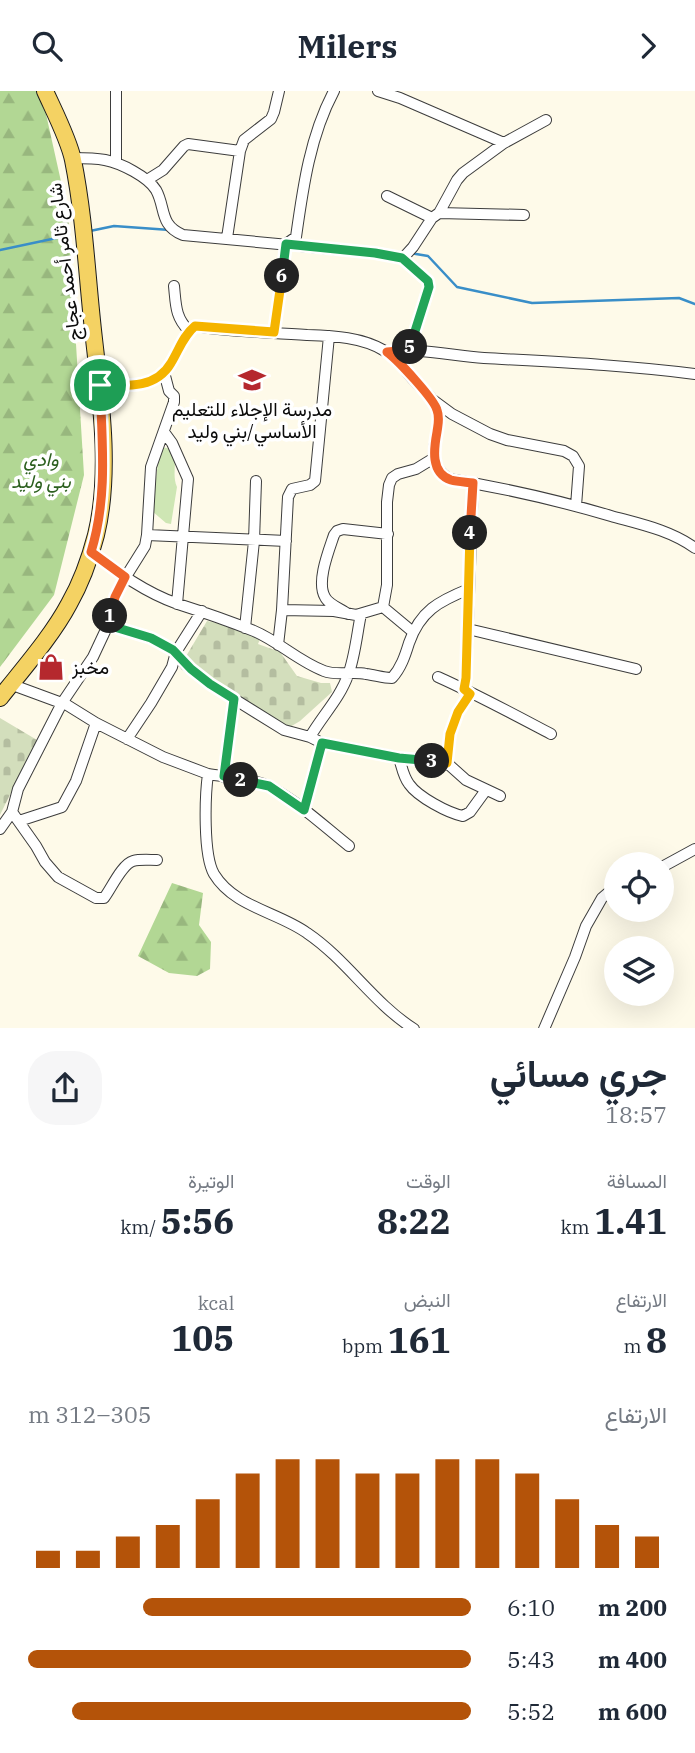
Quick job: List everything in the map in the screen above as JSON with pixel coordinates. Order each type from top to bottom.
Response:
[{"type":"main road","name":"شارع ثامر أحمد عجاج","points":[[0,698],[59,622],[78,586],[98,524],[103,483],[100,385],[83,218],[72,158],[45,91]]},
{"type":"street","points":[[116,91],[116,163]]},
{"type":"street","points":[[227,239],[240,151],[244,140],[271,119],[279,91]]},
{"type":"street","points":[[274,332],[286,244],[296,237],[313,142],[323,112],[334,91]]},
{"type":"street","points":[[378,91],[504,143]]},
{"type":"street","points":[[402,258],[436,216],[463,173],[504,143],[546,120]]},
{"type":"street","points":[[147,180],[163,170],[188,144],[240,151]]},
{"type":"street","points":[[72,158],[116,163],[147,180],[156,189],[164,217],[175,231],[183,235],[375,253],[402,258],[428,281],[429,287],[410,350]]},
{"type":"street","points":[[387,196],[436,216],[524,215]]},
{"type":"street","points":[[174,286],[178,317],[189,331]]},
{"type":"street","points":[[100,385],[137,385],[154,380],[171,363],[189,331],[195,326],[329,336],[373,344],[398,361],[437,409],[439,420],[434,458],[445,477],[553,499],[673,534],[695,548]]},
{"type":"street","points":[[278,645],[289,493],[292,489],[310,485],[315,481],[329,336]]},
{"type":"street","points":[[387,352],[410,350],[695,374]]},
{"type":"street","points":[[157,860],[130,862],[104,898],[96,898],[58,877],[15,817],[18,789],[62,703],[93,657],[108,625],[115,597],[145,546],[151,467],[174,399],[164,372]]},
{"type":"street","points":[[432,400],[490,434],[507,440],[564,450],[573,456],[579,466],[576,506]]},
{"type":"street","points":[[164,432],[172,443],[188,479],[177,604]]},
{"type":"street","points":[[383,607],[387,585],[389,485],[392,478],[398,474],[416,469],[434,458]]},
{"type":"street","points":[[245,628],[254,541],[256,481]]},
{"type":"street","points":[[447,763],[450,734],[467,691],[473,483]]},
{"type":"street","points":[[348,614],[324,595],[323,570],[334,535],[343,529],[388,534]]},
{"type":"street","points":[[147,535],[286,541]]},
{"type":"street","points":[[91,552],[125,577],[177,604],[266,636],[325,671],[363,673],[383,678],[392,678],[398,671],[413,632],[423,616],[448,597],[469,589]]},
{"type":"street","points":[[282,610],[361,614],[383,607]]},
{"type":"street","points":[[383,607],[413,632]]},
{"type":"street","points":[[127,739],[162,685],[172,667],[176,652],[202,611]]},
{"type":"street","points":[[310,737],[332,706],[348,674],[361,614]]},
{"type":"street","points":[[108,625],[151,638],[176,652],[210,684],[276,726],[322,743],[399,758],[447,763],[466,780],[500,796]]},
{"type":"street","points":[[468,629],[636,669]]},
{"type":"street","points":[[438,677],[551,734]]},
{"type":"street","points":[[10,684],[68,705],[96,723],[163,757],[208,774],[269,786],[349,846]]},
{"type":"street","points":[[224,776],[234,699]]},
{"type":"street","points":[[0,829],[15,817],[62,807],[76,781],[96,723]]},
{"type":"street","points":[[304,810],[322,743]]},
{"type":"street","points":[[399,758],[404,775],[414,790],[453,814],[463,816],[470,812],[486,790]]},
{"type":"street","points":[[208,774],[205,812],[209,862],[218,880],[246,902],[308,933],[327,948],[370,992],[414,1028]]},
{"type":"street","points":[[674,860],[695,849]]},
{"type":"street","points":[[544,1028],[586,926],[604,896]]},
{"type":"green space","name":"وادي بني وليد","points":[[0,91],[36,91],[46,114],[68,213],[84,475],[54,595],[0,667]]},
{"type":"green space","points":[[162,447],[171,449],[174,458],[177,487],[171,524],[152,511]]},
{"type":"green space","points":[[207,621],[255,635],[260,639],[258,644],[280,652],[297,676],[330,683],[332,692],[290,727],[262,714],[222,688],[185,658]]},
{"type":"green space","points":[[0,718],[37,740],[0,815]]},
{"type":"green space","points":[[172,883],[203,893],[199,925],[211,942],[210,969],[197,976],[169,973],[138,956]]},
{"type":"waterway","points":[[90,231],[114,226],[170,230]]},
{"type":"waterway","points":[[0,250],[66,236]]},
{"type":"waterway","points":[[386,250],[404,253]]},
{"type":"waterway","points":[[410,253],[428,256],[457,287],[532,303],[679,298],[695,304]]},
{"type":"place","name":"مدرسة الإجلاء للتعليم الأساسي/بني وليد","points":[[252,380]]},
{"type":"place","name":"مخبز","points":[[51,667]]},
{"type":"route","points":[[286,244],[402,258],[428,281],[427,299],[410,350],[387,352],[398,361],[437,409],[439,420],[434,458],[442,475],[449,479],[473,483],[464,689],[470,694],[458,712],[450,734],[447,763],[399,758],[322,743],[304,810],[262,783],[224,776],[234,699],[186,665],[173,650],[151,638],[108,625],[115,597],[125,577],[91,552],[102,502],[104,471],[100,385],[137,385],[158,378],[168,368],[183,340],[195,326],[274,332],[286,244]]}]
